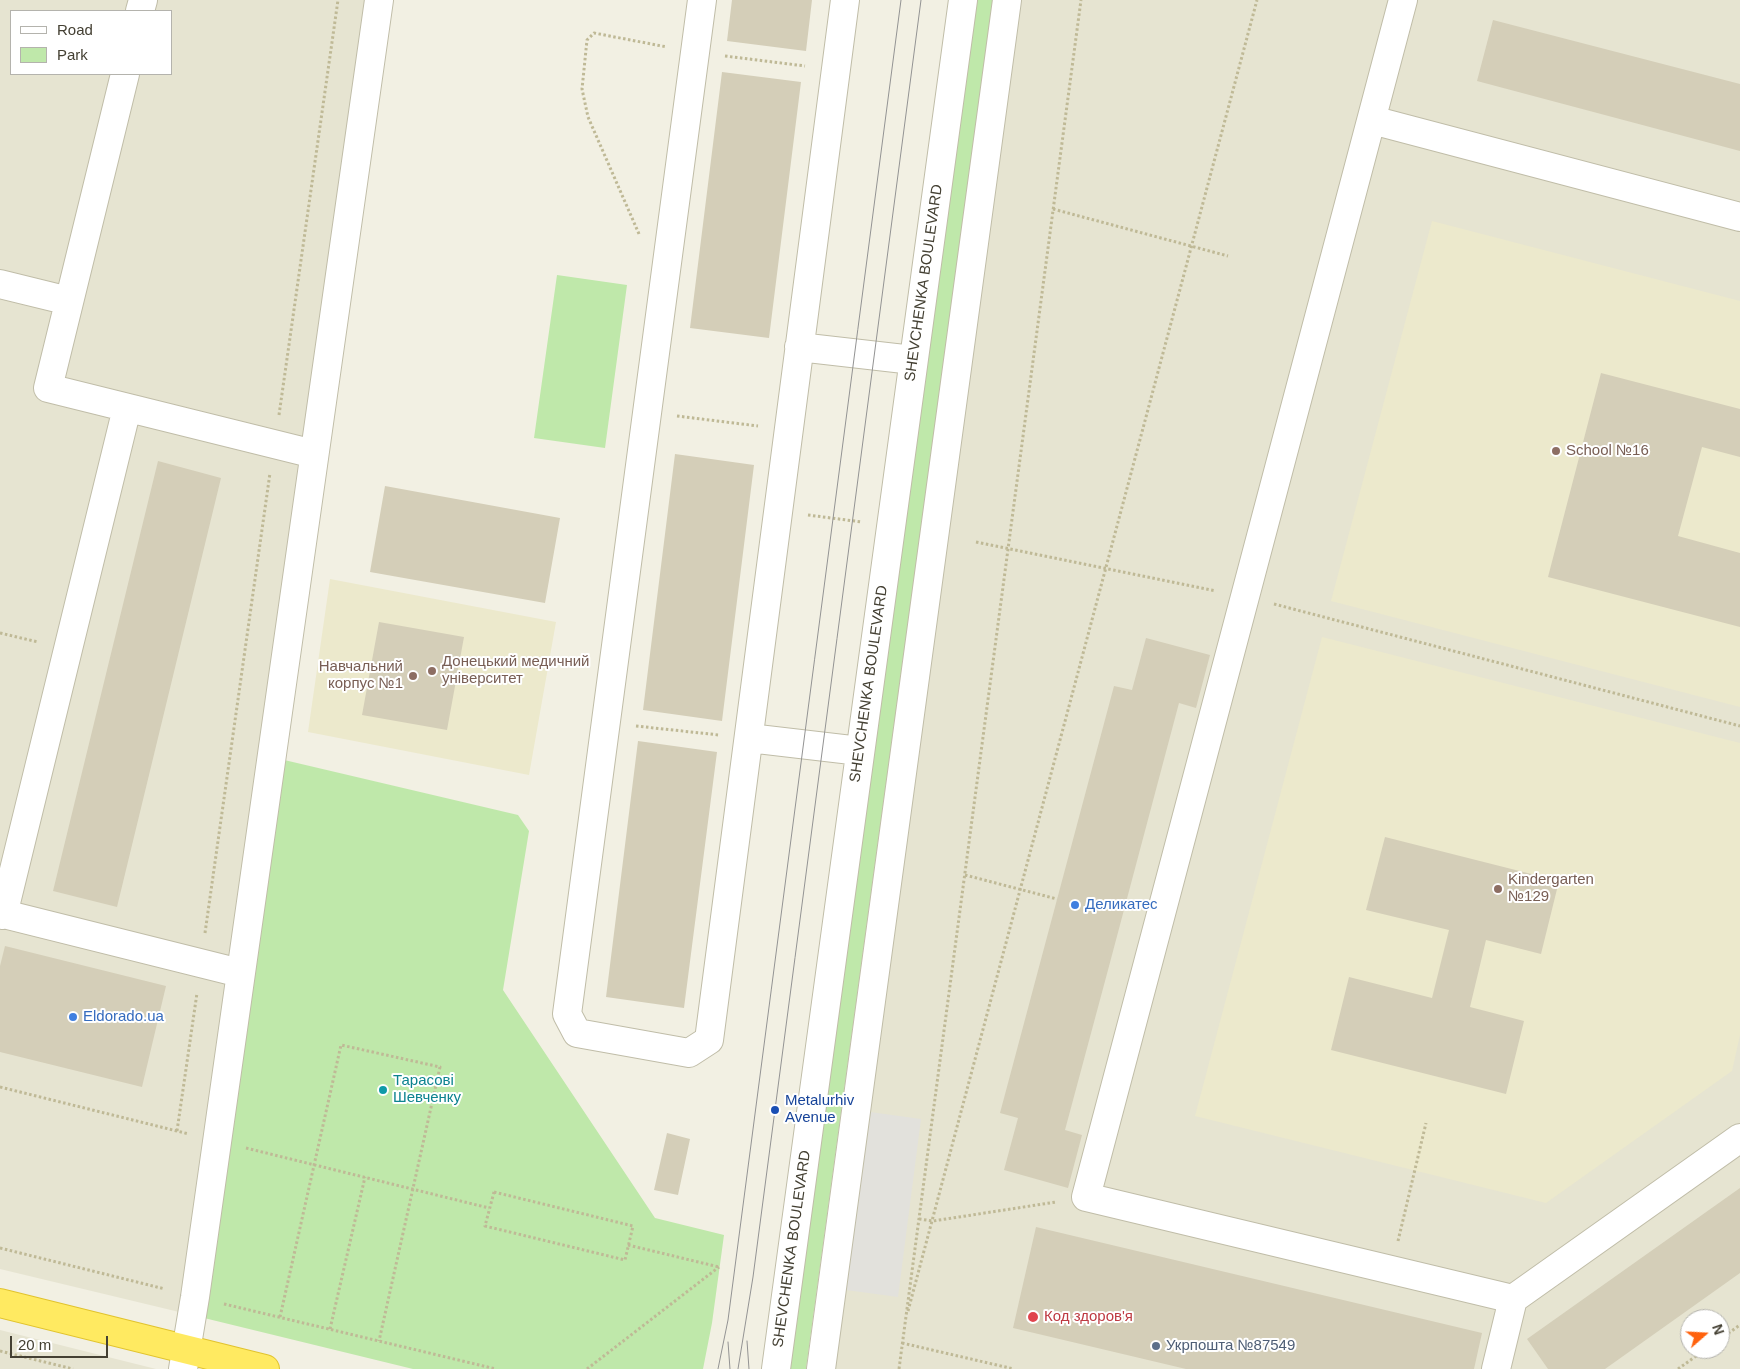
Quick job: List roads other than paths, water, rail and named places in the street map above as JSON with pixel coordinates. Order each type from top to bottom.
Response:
[{"type":"highway","points":[[0,1303],[185,1359],[266,1369]]},
{"type":"street","points":[[185,1359],[379,0]]},
{"type":"street","points":[[702,0],[566,1014],[577,1033],[689,1053],[709,1040],[845,0]]},
{"type":"street","name":"SHEVCHENKA BOULEVARD","points":[[776,1369],[963,0]]},
{"type":"street","points":[[821,1369],[1008,0]]},
{"type":"street","points":[[1403,0],[1086,1197],[1513,1299]]},
{"type":"street","points":[[125,75],[48,388],[314,454]]},
{"type":"street","points":[[1372,120],[1740,217]]},
{"type":"street","points":[[0,284],[69,301]]},
{"type":"street","points":[[799,347],[914,360]]},
{"type":"street","points":[[127,408],[2,914],[240,973]]},
{"type":"street","points":[[749,738],[860,751]]},
{"type":"street","points":[[1496,1369],[1513,1299],[1740,1138]]},
{"type":"tram line","points":[[718,1369],[728,1320],[901,0]]},
{"type":"tram line","points":[[738,1369],[753,1277],[921,0]]},
{"type":"tram line","points":[[747,1341],[749,1369]]},
{"type":"tram line","points":[[728,1342],[730,1369]]},
{"type":"place","name":"School №16","points":[[1556,451]]},
{"type":"place","name":"Донецький медичний університет","points":[[432,671]]},
{"type":"place","name":"Навчальний корпус №1","points":[[413,676]]},
{"type":"place","name":"Kindergarten №129","points":[[1498,889]]},
{"type":"place","name":"Деликатес","points":[[1075,905]]},
{"type":"place","name":"Eldorado.ua","points":[[73,1017]]},
{"type":"place","name":"Тарасові Шевченку","points":[[383,1090]]},
{"type":"place","name":"Metalurhiv Avenue","points":[[775,1110]]},
{"type":"place","name":"Код здоров'я","points":[[1033,1317]]},
{"type":"place","name":"Укрпошта №87549","points":[[1156,1346]]}]
